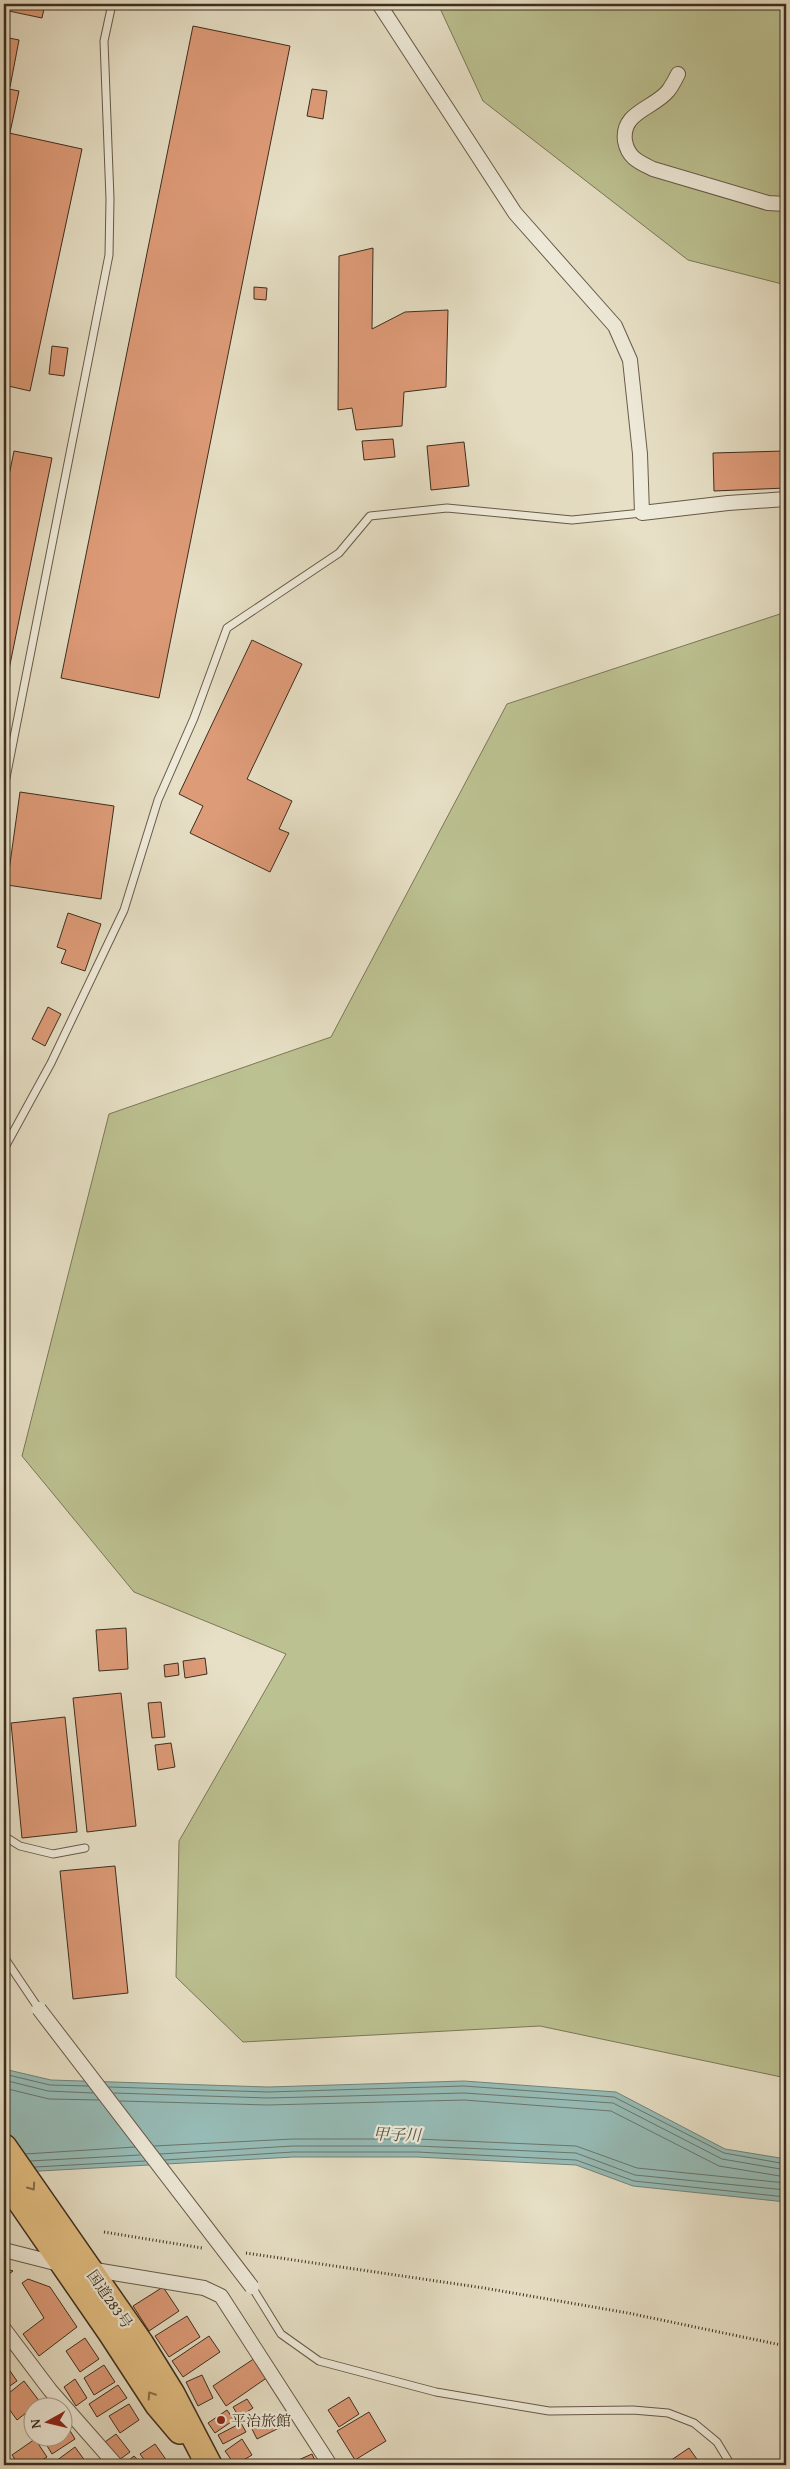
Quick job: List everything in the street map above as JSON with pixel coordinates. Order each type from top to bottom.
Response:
[{"type":"highway","name":"国道283号","points":[[4,2146],[158,2405],[203,2463]]},
{"type":"highway","name":"国道283号","points":[[4,2178],[70,2259]]},
{"type":"street","points":[[379,4],[515,213],[615,326],[630,360],[640,454],[642,513],[728,503],[786,499]]},
{"type":"street","points":[[678,74],[667,92],[631,118],[624,132],[627,150],[636,161],[653,169],[768,202],[786,204]]},
{"type":"street","points":[[39,2009],[252,2288]]},
{"type":"street","points":[[4,2250],[70,2259],[204,2288],[221,2296],[330,2465]]},
{"type":"street","points":[[4,2329],[50,2390],[116,2465]]},
{"type":"lane","points":[[4,788],[109,255],[110,199],[104,41],[112,4]]},
{"type":"lane","points":[[4,1149],[51,1063],[124,910],[158,800],[194,718],[227,628],[339,553],[370,516],[447,508],[572,520],[642,513]]},
{"type":"lane","points":[[4,1836],[20,1846],[53,1854],[85,1848]]},
{"type":"lane","points":[[4,1957],[39,2009]]},
{"type":"lane","points":[[252,2288],[280,2334],[319,2361],[436,2392],[549,2411],[633,2410],[668,2413],[694,2423],[718,2442],[731,2465]]},
{"type":"path","points":[[104,2232],[206,2248]]},
{"type":"path","points":[[245,2253],[484,2288],[628,2313],[786,2346]]},
{"type":"green space","points":[[438,4],[786,4],[786,285],[688,260],[483,101]]},
{"type":"green space","points":[[786,612],[786,2078],[540,2026],[243,2042],[176,1977],[179,1841],[286,1654],[134,1592],[22,1456],[109,1114],[331,1037],[507,704]]},
{"type":"water","name":"甲子川","points":[[4,2069],[51,2080],[268,2087],[464,2081],[616,2092],[725,2149],[786,2159],[786,2202],[633,2186],[576,2165],[417,2157],[293,2157],[4,2173]]},
{"type":"building","points":[[4,4],[45,4],[42,18],[4,10]]},
{"type":"building","points":[[193,26],[290,46],[159,698],[61,678]]},
{"type":"building","points":[[4,37],[19,40],[10,87],[4,85]]},
{"type":"building","points":[[4,88],[19,91],[4,160]]},
{"type":"building","points":[[312,89],[327,91],[323,119],[307,116]]},
{"type":"building","points":[[9,133],[82,149],[30,391],[4,385],[4,160]]},
{"type":"building","points":[[373,248],[372,329],[405,312],[448,310],[446,387],[404,392],[402,426],[356,430],[352,408],[338,410],[339,256]]},
{"type":"building","points":[[254,287],[267,288],[266,300],[254,299]]},
{"type":"building","points":[[52,346],[68,348],[64,376],[49,374]]},
{"type":"building","points":[[393,439],[395,457],[364,460],[362,441]]},
{"type":"building","points":[[464,442],[469,486],[431,490],[427,446]]},
{"type":"building","points":[[14,451],[52,458],[4,694],[4,500]]},
{"type":"building","points":[[785,451],[786,488],[714,491],[713,453]]},
{"type":"building","points":[[252,640],[302,664],[247,779],[292,801],[279,829],[289,833],[270,872],[190,833],[203,806],[179,794]]},
{"type":"building","points":[[20,792],[114,806],[101,899],[7,885]]},
{"type":"building","points":[[68,913],[101,924],[85,971],[61,963],[66,950],[57,947]]},
{"type":"building","points":[[48,1007],[61,1014],[45,1046],[32,1039]]},
{"type":"building","points":[[126,1628],[128,1669],[99,1671],[96,1630]]},
{"type":"building","points":[[205,1658],[207,1674],[185,1678],[183,1661]]},
{"type":"building","points":[[178,1663],[179,1675],[165,1677],[164,1665]]},
{"type":"building","points":[[121,1693],[136,1826],[87,1832],[73,1698]]},
{"type":"building","points":[[161,1702],[165,1737],[152,1738],[148,1703]]},
{"type":"building","points":[[65,1717],[77,1832],[22,1838],[11,1723]]},
{"type":"building","points":[[171,1743],[175,1767],[158,1770],[155,1745]]},
{"type":"building","points":[[115,1866],[128,1993],[73,1999],[60,1871]]},
{"type":"building","points":[[4,2268],[13,2271],[4,2278]]},
{"type":"building","points":[[28,2279],[50,2287],[77,2327],[39,2356],[23,2334],[44,2318],[22,2283]]},
{"type":"building","points":[[163,2287],[179,2311],[149,2331],[133,2306]]},
{"type":"building","points":[[187,2316],[200,2337],[169,2357],[155,2336]]},
{"type":"building","points":[[209,2336],[220,2352],[183,2377],[172,2361]]},
{"type":"building","points":[[85,2338],[99,2359],[80,2372],[66,2351]]},
{"type":"building","points":[[255,2358],[268,2377],[226,2406],[213,2386]]},
{"type":"building","points":[[104,2365],[115,2382],[94,2395],[84,2378]]},
{"type":"building","points":[[8,2368],[17,2381],[4,2390],[4,2371]]},
{"type":"building","points":[[202,2375],[213,2398],[198,2406],[186,2382]]},
{"type":"building","points":[[75,2379],[87,2398],[76,2406],[72,2396],[70,2396],[64,2387]]},
{"type":"building","points":[[24,2381],[35,2396],[22,2396],[22,2416],[17,2420],[4,2402],[4,2397]]},
{"type":"building","points":[[118,2385],[127,2398],[97,2417],[89,2404]]},
{"type":"building","points":[[349,2397],[359,2414],[339,2427],[328,2410]]},
{"type":"building","points":[[247,2399],[253,2408],[239,2417],[233,2407]]},
{"type":"building","points":[[129,2404],[139,2420],[120,2433],[109,2416]]},
{"type":"building","points":[[227,2410],[234,2420],[215,2433],[208,2423]]},
{"type":"building","points":[[369,2412],[386,2441],[355,2460],[337,2431]]},
{"type":"building","points":[[278,2415],[283,2426],[257,2439],[252,2429]]},
{"type":"building","points":[[241,2423],[246,2432],[223,2444],[218,2435]]},
{"type":"building","points":[[116,2434],[130,2452],[119,2460],[105,2442]]},
{"type":"building","points":[[242,2439],[252,2455],[235,2465],[225,2451]]},
{"type":"building","points":[[155,2444],[167,2461],[161,2465],[148,2465],[140,2454]]},
{"type":"building","points":[[25,2446],[40,2446],[47,2457],[34,2465],[19,2465],[12,2455]]},
{"type":"building","points":[[47,2446],[64,2446],[52,2454]]},
{"type":"building","points":[[75,2447],[88,2465],[59,2465],[56,2461]]},
{"type":"building","points":[[689,2448],[701,2465],[664,2465]]},
{"type":"building","points":[[312,2454],[317,2465],[287,2465]]},
{"type":"building","points":[[134,2456],[142,2465],[123,2465]]},
{"type":"building","points":[[53,2459],[56,2465],[41,2465]]},
{"type":"place","name":"平治旅館","points":[[221,2420]]}]
